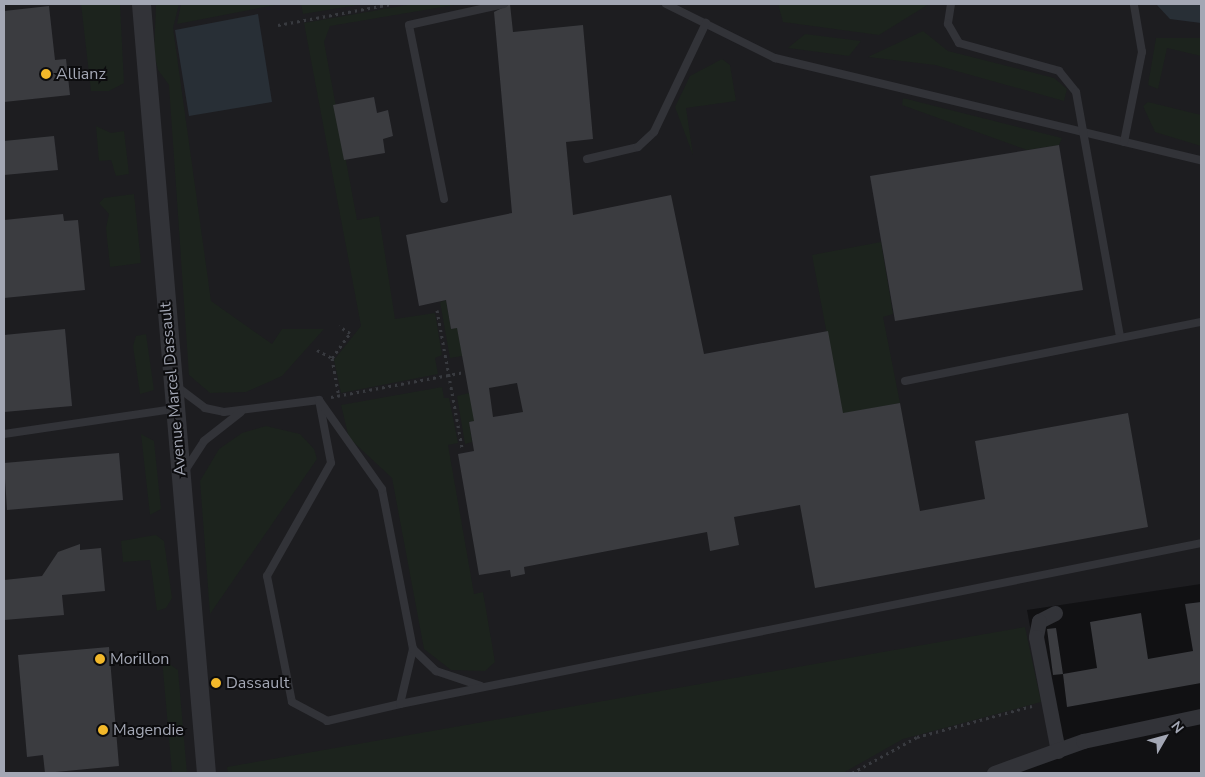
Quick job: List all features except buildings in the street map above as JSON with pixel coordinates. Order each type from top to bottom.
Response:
[{"type":"street","name":"Avenue Marcel Dassault","points":[[141,4],[206,773]]},
{"type":"street","points":[[1055,613],[1043,617],[1036,627],[1048,705],[1058,750]]},
{"type":"street","points":[[994,773],[1058,750],[1156,723],[1201,716]]},
{"type":"lane","points":[[444,199],[409,26],[504,4]]},
{"type":"lane","points":[[666,4],[775,58],[1201,160]]},
{"type":"lane","points":[[951,4],[948,24],[959,43],[1059,71],[1068,79],[1076,92],[1120,337]]},
{"type":"lane","points":[[1124,142],[1142,52],[1134,5]]},
{"type":"lane","points":[[587,160],[638,147],[654,132],[706,23]]},
{"type":"lane","points":[[905,380],[1201,322]]},
{"type":"lane","points":[[172,384],[205,408],[241,412],[320,400]]},
{"type":"lane","points":[[320,400],[382,489],[413,649],[400,704]]},
{"type":"lane","points":[[320,400],[331,462],[267,576],[292,702],[327,721],[483,687],[1201,543]]},
{"type":"lane","points":[[4,434],[174,409]]},
{"type":"lane","points":[[180,478],[204,441],[241,412]]},
{"type":"lane","points":[[413,649],[436,671],[483,687]]},
{"type":"path","points":[[278,25],[392,4]]},
{"type":"path","points":[[437,310],[462,448]]},
{"type":"path","points":[[339,326],[350,333],[332,358],[339,396]]},
{"type":"path","points":[[317,350],[332,358]]},
{"type":"path","points":[[320,400],[465,372]]},
{"type":"path","points":[[852,773],[917,737],[1048,705]]},
{"type":"shaded area","points":[[4,4],[1201,4],[1201,584],[1027,610],[1053,753],[994,773],[4,773]]},
{"type":"shaded area","points":[[81,4],[120,4],[124,83],[109,91],[91,91]]},
{"type":"shaded area","points":[[156,4],[179,4],[173,28],[211,301],[272,344],[282,329],[324,329],[282,376],[246,392],[210,393],[189,375],[169,85],[158,70],[154,54]]},
{"type":"shaded area","points":[[181,4],[280,4],[177,24]]},
{"type":"shaded area","points":[[301,4],[364,4],[303,14]]},
{"type":"shaded area","points":[[413,4],[460,4],[330,26],[324,42],[357,220],[379,216],[395,319],[435,313],[442,355],[435,358],[438,374],[341,393],[334,360],[361,326],[304,23]]},
{"type":"shaded area","points":[[778,4],[929,4],[879,35],[783,22]]},
{"type":"shaded area","points":[[1156,4],[1201,4],[1201,23],[1170,19]]},
{"type":"shaded area","points":[[258,14],[272,102],[189,116],[175,30]]},
{"type":"shaded area","points":[[923,31],[948,51],[1054,78],[1067,89],[1064,101],[935,65],[868,57]]},
{"type":"shaded area","points":[[805,34],[861,41],[849,56],[788,48]]},
{"type":"shaded area","points":[[1156,38],[1201,38],[1201,56],[1167,48],[1158,89],[1148,85]]},
{"type":"shaded area","points":[[722,59],[730,65],[736,101],[686,108],[693,155],[675,107],[690,76]]},
{"type":"shaded area","points":[[903,98],[1062,138],[1059,145],[1027,150],[902,105]]},
{"type":"shaded area","points":[[1148,102],[1201,115],[1201,146],[1155,132],[1143,106]]},
{"type":"shaded area","points":[[96,126],[111,133],[124,131],[129,174],[116,176],[111,160],[99,161]]},
{"type":"shaded area","points":[[134,194],[141,263],[110,267],[106,228],[109,214],[99,203],[104,198]]},
{"type":"shaded area","points":[[881,242],[893,314],[883,317],[900,403],[842,414],[812,255]]},
{"type":"shaded area","points":[[446,300],[451,329],[463,326],[462,356],[450,358],[440,302]]},
{"type":"shaded area","points":[[146,334],[154,390],[140,394],[133,346],[136,336]]},
{"type":"shaded area","points":[[442,387],[444,398],[449,398],[458,443],[448,445],[474,594],[483,592],[495,662],[485,671],[451,670],[424,649],[392,478],[349,438],[341,405]]},
{"type":"shaded area","points":[[469,393],[483,419],[469,422],[472,442],[465,444],[457,396]]},
{"type":"shaded area","points":[[266,426],[300,434],[314,449],[317,459],[210,614],[200,481],[219,449],[242,433]]},
{"type":"shaded area","points":[[141,434],[154,441],[161,509],[150,515]]},
{"type":"shaded area","points":[[156,535],[164,541],[172,598],[166,608],[157,611],[150,560],[123,562],[121,541]]},
{"type":"shaded area","points":[[1025,627],[1041,702],[903,739],[843,773],[228,773],[227,767]]},
{"type":"shaded area","points":[[162,659],[178,670],[187,773],[172,773]]},
{"type":"place","name":"Allianz","points":[[46,74]]},
{"type":"place","name":"Morillon","points":[[100,659]]},
{"type":"place","name":"Dassault","points":[[216,683]]},
{"type":"place","name":"Magendie","points":[[103,730]]}]
